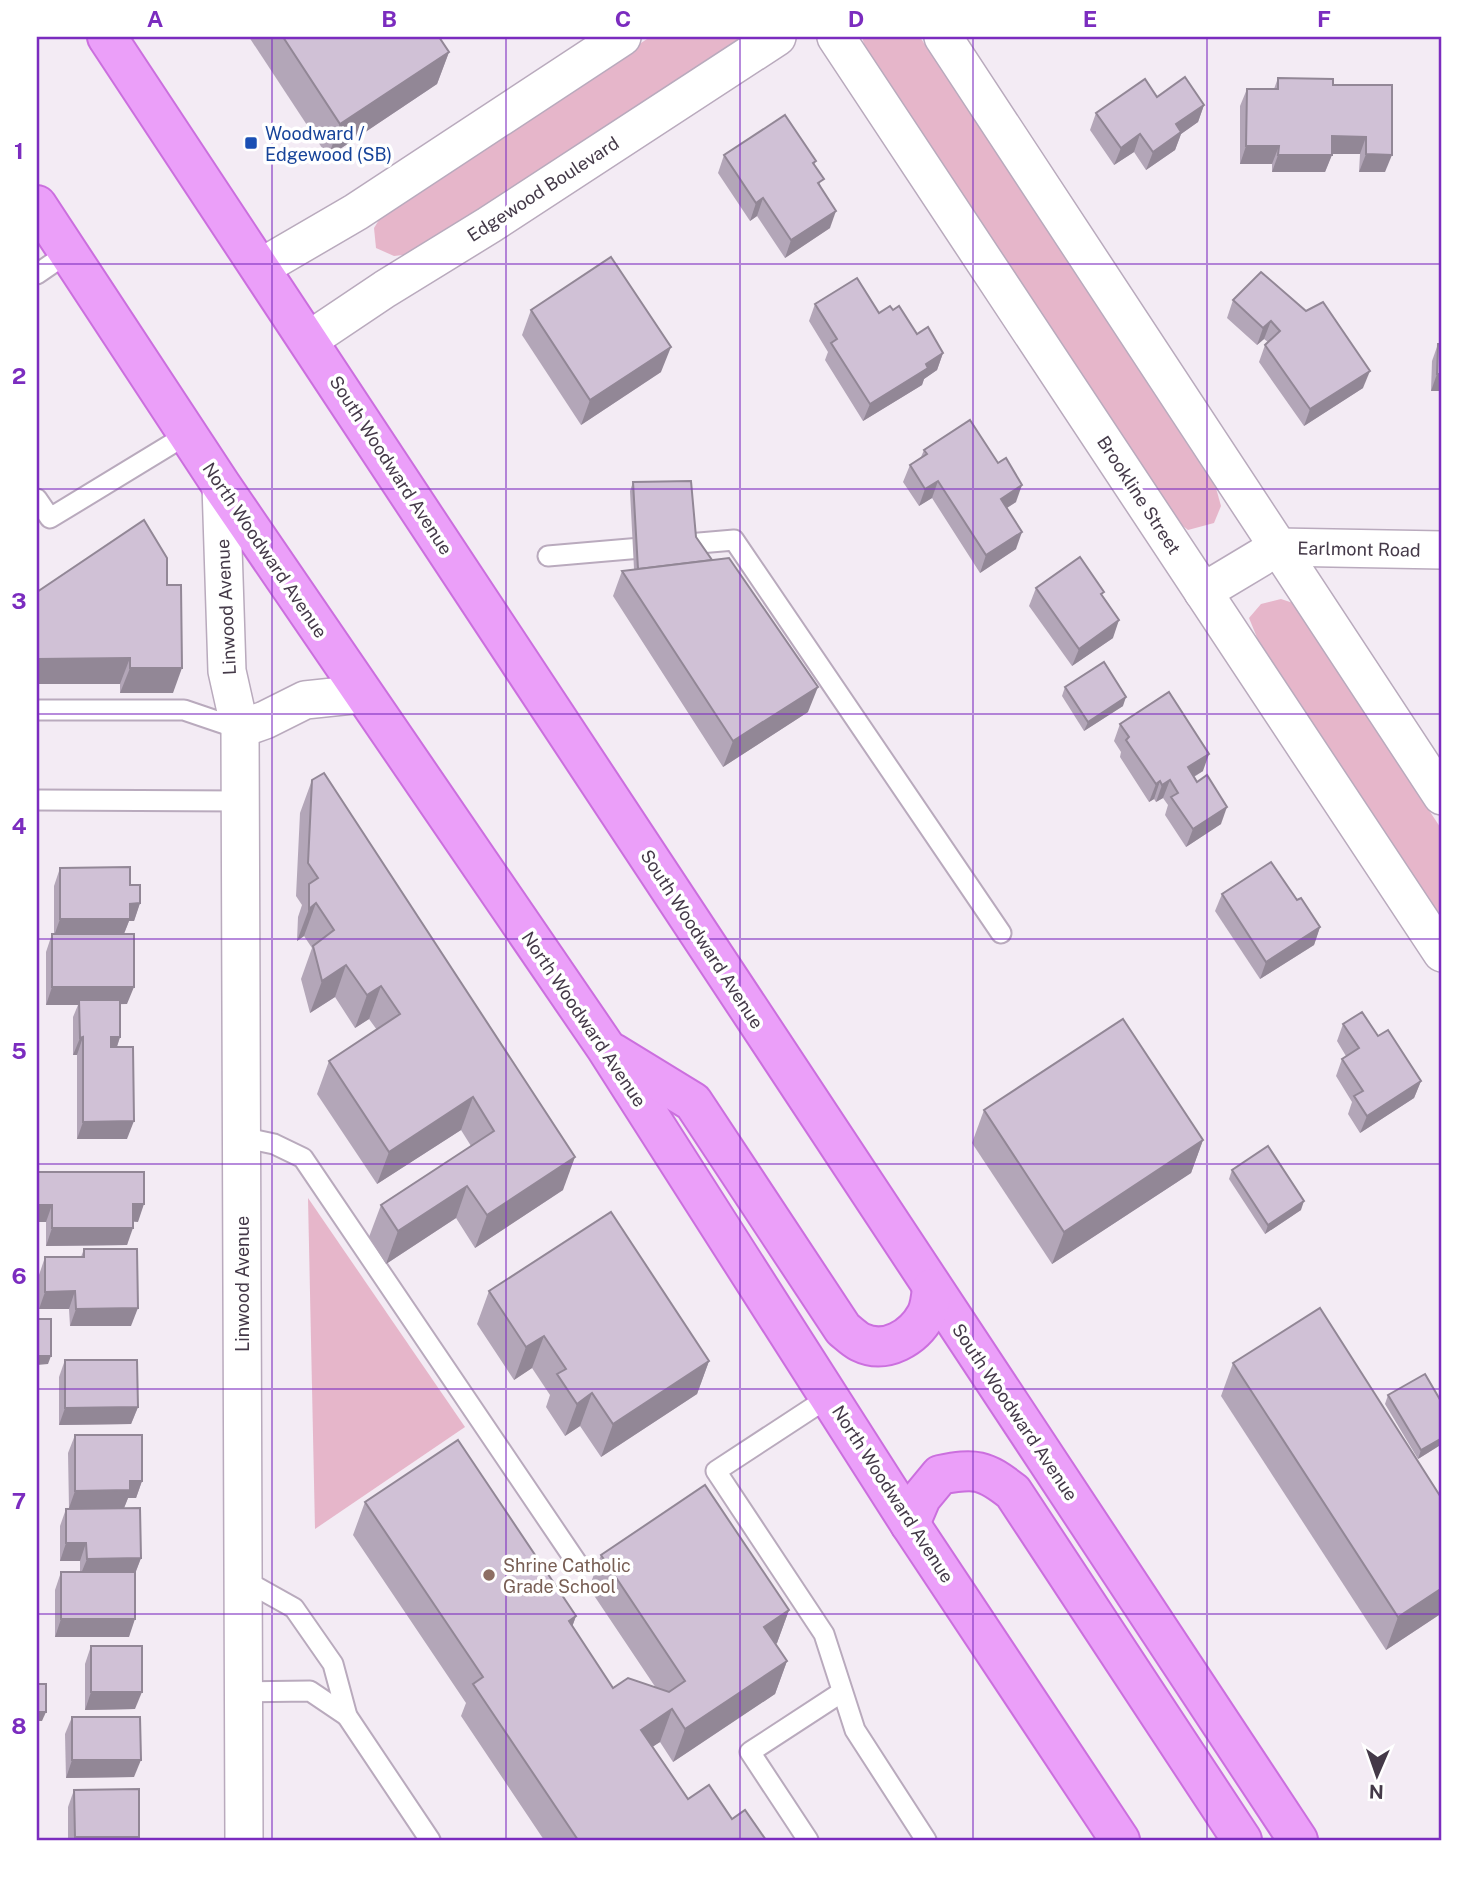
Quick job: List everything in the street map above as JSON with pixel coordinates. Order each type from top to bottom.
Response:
[{"type":"main road","name":"South Woodward Avenue","points":[[107,37],[1298,1840]]},
{"type":"main road","name":"North Woodward Avenue","points":[[37,205],[362,694],[606,1048],[910,1524],[1120,1840]]},
{"type":"main road","points":[[606,1048],[692,1102],[843,1329],[861,1343],[880,1346],[899,1342],[913,1333],[927,1313],[932,1288]]},
{"type":"main road","points":[[910,1524],[921,1498],[940,1475],[979,1471],[996,1479],[1013,1492],[1242,1840]]},
{"type":"street","points":[[260,268],[349,216],[622,37]]},
{"type":"street","name":"Edgewood Boulevard","points":[[309,340],[776,37]]},
{"type":"street","name":"Brookline Street","points":[[836,37],[1442,953]]},
{"type":"street","points":[[943,37],[1442,796]]},
{"type":"street","name":"Linwood Avenue","points":[[221,485],[227,671],[240,729],[244,1840]]},
{"type":"street","name":"Earlmont Road","points":[[1203,592],[1278,547],[1442,550]]},
{"type":"street","points":[[240,729],[305,700],[362,694]]},
{"type":"lane","points":[[37,274],[69,252]]},
{"type":"lane","points":[[37,499],[50,517],[188,434]]},
{"type":"lane","points":[[548,556],[734,540],[1001,933]]},
{"type":"lane","points":[[37,710],[184,710],[240,729]]},
{"type":"lane","points":[[37,800],[241,801]]},
{"type":"lane","points":[[241,1137],[274,1144],[303,1158],[577,1563]]},
{"type":"lane","points":[[829,1397],[716,1471],[824,1634],[855,1730],[926,1840]]},
{"type":"lane","points":[[244,1580],[293,1608],[333,1664],[347,1716],[430,1840]]},
{"type":"lane","points":[[244,1692],[310,1691],[347,1716]]},
{"type":"lane","points":[[808,1840],[750,1752],[842,1692]]},
{"type":"shaded area","points":[[650,37],[747,37],[412,254],[394,256],[376,248],[374,228],[382,215]]},
{"type":"shaded area","points":[[862,37],[920,37],[1216,488],[1221,506],[1214,523],[1188,530],[1173,518],[866,51]]},
{"type":"shaded area","points":[[1281,599],[1293,603],[1442,830],[1442,922],[1258,640],[1249,618],[1261,604]]},
{"type":"shaded area","points":[[308,1198],[465,1427],[315,1529]]},
{"type":"building","points":[[283,37],[439,37],[449,52],[340,124]]},
{"type":"building","points":[[1185,77],[1204,105],[1176,124],[1181,132],[1153,152],[1140,134],[1121,148],[1096,113],[1145,79],[1157,97]]},
{"type":"building","points":[[1278,78],[1333,79],[1333,85],[1392,85],[1392,155],[1366,154],[1366,137],[1332,136],[1332,155],[1278,155],[1279,146],[1246,146],[1247,89],[1278,89]]},
{"type":"building","points":[[785,115],[816,161],[813,163],[824,179],[818,183],[836,211],[791,240],[763,198],[756,203],[724,155]]},
{"type":"building","points":[[611,257],[671,347],[590,400],[531,310]]},
{"type":"building","points":[[1261,272],[1306,311],[1323,302],[1370,371],[1310,409],[1265,345],[1280,331],[1271,321],[1263,328],[1233,300]]},
{"type":"building","points":[[857,278],[879,313],[890,306],[893,310],[899,306],[917,334],[928,327],[943,353],[926,364],[928,368],[870,404],[831,343],[837,339],[815,304]]},
{"type":"building","points":[[1438,344],[1442,344],[1442,374],[1437,374]]},
{"type":"building","points":[[970,420],[998,463],[1006,458],[1022,485],[1001,499],[1022,532],[986,555],[938,481],[925,489],[910,465],[927,454],[924,450]]},
{"type":"building","points":[[691,481],[696,537],[712,560],[638,569],[633,482]]},
{"type":"building","points":[[144,520],[167,558],[167,585],[181,585],[182,668],[130,668],[130,658],[37,659],[37,592]]},
{"type":"building","points":[[1080,557],[1119,620],[1079,649],[1036,588]]},
{"type":"building","points":[[729,558],[818,687],[733,741],[622,571]]},
{"type":"building","points":[[1104,662],[1126,697],[1088,722],[1065,687]]},
{"type":"building","points":[[1169,692],[1209,754],[1188,767],[1197,782],[1207,775],[1227,807],[1193,829],[1171,797],[1178,793],[1170,780],[1162,785],[1160,781],[1156,784],[1126,740],[1129,737],[1120,724]]},
{"type":"building","points":[[324,773],[575,1157],[487,1215],[467,1186],[398,1231],[381,1205],[494,1131],[473,1097],[389,1152],[329,1061],[400,1014],[381,986],[367,995],[346,965],[322,981],[313,946],[334,930],[316,903],[309,909],[309,884],[318,878],[308,863],[312,780]]},
{"type":"building","points":[[1271,862],[1297,900],[1301,898],[1320,927],[1266,962],[1222,894]]},
{"type":"building","points":[[130,867],[130,885],[140,885],[140,903],[130,904],[130,919],[60,919],[60,868]]},
{"type":"building","points":[[52,934],[134,934],[134,987],[52,987]]},
{"type":"building","points":[[79,1000],[120,1000],[120,1037],[111,1037],[111,1047],[133,1047],[134,1121],[83,1122],[83,1037],[80,1038]]},
{"type":"building","points":[[1362,1012],[1378,1036],[1388,1030],[1421,1081],[1367,1116],[1354,1096],[1363,1091],[1342,1059],[1359,1048],[1343,1024]]},
{"type":"building","points":[[1123,1019],[1203,1140],[1064,1232],[984,1110]]},
{"type":"building","points":[[1268,1146],[1304,1201],[1268,1225],[1232,1170]]},
{"type":"building","points":[[37,1172],[144,1172],[144,1204],[133,1204],[133,1228],[52,1228],[52,1205],[37,1205]]},
{"type":"building","points":[[611,1212],[709,1361],[613,1424],[592,1393],[577,1404],[557,1374],[566,1369],[544,1336],[526,1347],[489,1291]]},
{"type":"building","points":[[84,1249],[137,1249],[138,1308],[76,1309],[75,1291],[45,1292],[45,1257],[84,1257]]},
{"type":"building","points":[[1320,1308],[1442,1499],[1442,1588],[1398,1617],[1233,1363]]},
{"type":"building","points":[[37,1319],[51,1319],[51,1356],[37,1356]]},
{"type":"building","points":[[65,1360],[137,1360],[138,1407],[65,1408]]},
{"type":"building","points":[[1425,1374],[1442,1403],[1442,1438],[1421,1450],[1388,1395]]},
{"type":"building","points":[[75,1435],[142,1435],[142,1481],[130,1481],[130,1490],[75,1491]]},
{"type":"building","points":[[458,1440],[576,1616],[569,1621],[613,1688],[628,1678],[669,1692],[685,1681],[601,1555],[705,1485],[789,1610],[764,1627],[787,1661],[685,1729],[672,1709],[641,1730],[688,1799],[709,1785],[732,1819],[745,1810],[766,1840],[578,1840],[473,1684],[483,1677],[365,1502]]},
{"type":"building","points":[[140,1508],[141,1558],[87,1559],[86,1543],[66,1543],[66,1509]]},
{"type":"building","points":[[61,1572],[135,1572],[135,1619],[61,1619]]},
{"type":"building","points":[[91,1646],[142,1646],[142,1692],[91,1692]]},
{"type":"building","points":[[37,1684],[46,1684],[46,1712],[37,1712]]},
{"type":"building","points":[[72,1717],[140,1717],[141,1760],[72,1760]]},
{"type":"building","points":[[139,1789],[139,1837],[75,1837],[74,1790]]},
{"type":"place","name":"Woodward / Edgewood (SB)","points":[[251,143]]},
{"type":"place","name":"Shrine Catholic Grade School","points":[[489,1575]]}]
